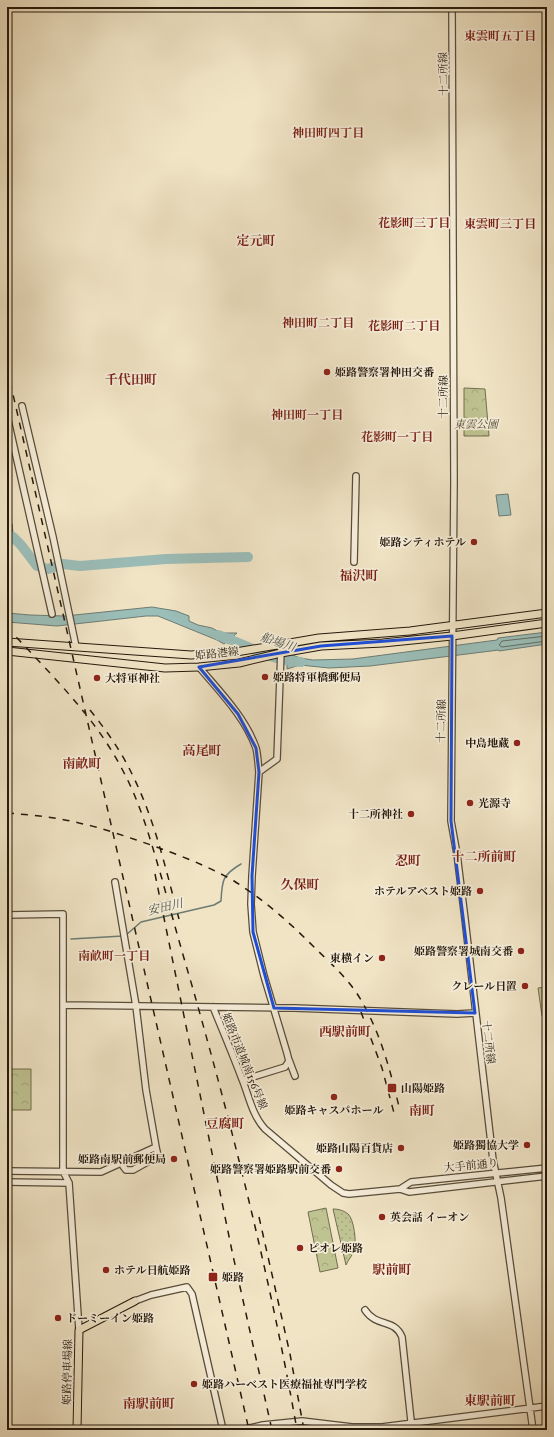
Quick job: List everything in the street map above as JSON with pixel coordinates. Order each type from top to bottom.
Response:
[{"type":"main road","name":"姫路港線","points":[[7,642],[191,656],[236,652],[282,643],[319,638],[410,631],[547,613]]},
{"type":"main road","name":"姫路港線","points":[[7,651],[165,668],[199,667],[239,663],[280,652],[321,646],[452,640],[547,622]]},
{"type":"main road","name":"姫路停車場線","points":[[77,1430],[79,1330],[135,1301]]},
{"type":"street","name":"十二所線","points":[[452,7],[454,482],[451,821],[457,854],[495,1173],[502,1198],[533,1430]]},
{"type":"street","points":[[22,406],[60,565],[76,647]]},
{"type":"street","points":[[7,416],[52,614]]},
{"type":"street","points":[[354,562],[356,476]]},
{"type":"street","points":[[259,772],[277,759],[280,652],[282,643]]},
{"type":"street","points":[[199,667],[238,714],[256,748],[259,772],[252,876],[251,904],[253,932],[264,976],[295,1076]]},
{"type":"street","points":[[115,882],[136,1006],[146,1090],[158,1156],[133,1170],[126,1170],[123,1166],[124,1162]]},
{"type":"street","points":[[7,915],[63,914],[63,1171],[69,1183],[79,1330]]},
{"type":"street","points":[[63,1004],[294,1008],[457,1014],[475,1013]]},
{"type":"street","name":"姫路市道城南156号線","points":[[213,1007],[243,1080],[254,1112],[260,1122],[265,1129],[338,1190]]},
{"type":"street","points":[[243,1080],[283,1068],[288,1064],[289,1058]]},
{"type":"street","points":[[7,1171],[101,1172],[156,1147]]},
{"type":"street","name":"大手前通り","points":[[400,1189],[411,1182],[547,1168]]},
{"type":"street","name":"大手前通り","points":[[338,1190],[349,1194],[400,1189],[409,1192],[547,1176]]},
{"type":"street","points":[[7,1182],[69,1183]]},
{"type":"street","points":[[135,1301],[151,1295],[187,1287],[192,1294],[223,1430]]},
{"type":"street","points":[[366,1310],[374,1320],[397,1328],[401,1334],[412,1430]]},
{"type":"street","points":[[241,1430],[263,1424],[302,1421],[352,1427],[382,1427],[547,1406]]},
{"type":"highlighted area","points":[[452,636],[451,821],[475,1013],[274,1008],[253,932],[252,876],[259,772],[256,748],[238,714],[199,667],[321,646]]},
{"type":"green space","name":"東雲公園","points":[[464,388],[485,389],[489,436],[464,436]]},
{"type":"green space","points":[[547,987],[547,1016],[542,1016],[538,988]]},
{"type":"green space","points":[[7,1069],[31,1069],[31,1110],[7,1110]]},
{"type":"green space","points":[[326,1208],[338,1268],[320,1272],[308,1212]]},
{"type":"green space","points":[[333,1209],[340,1210],[348,1214],[352,1221],[355,1247],[346,1265]]},
{"type":"water","points":[[508,494],[511,515],[499,516],[496,495]]},
{"type":"water","name":"船場川","points":[[152,607],[176,611],[189,616],[189,621],[198,625],[212,628],[221,633],[237,633],[224,644],[158,616],[57,626],[7,622],[7,613],[65,616]]},
{"type":"water","points":[[547,632],[547,644],[499,651],[370,666],[329,668],[300,665],[287,669],[287,657],[290,654],[300,658],[313,660],[353,659]]},
{"type":"waterway","points":[[7,523],[12,524],[13,537]]},
{"type":"waterway","points":[[13,537],[37,566],[48,569],[63,564],[80,566],[166,559],[248,557]]},
{"type":"waterway","name":"船場川","points":[[218,635],[279,659],[301,662]]},
{"type":"waterway","name":"安田川","points":[[126,935],[141,922],[214,905],[221,901],[224,879],[230,872],[241,864]]},
{"type":"waterway","name":"安田川","points":[[71,939],[123,936]]},
{"type":"railway","points":[[7,368],[249,1430]]},
{"type":"railway","points":[[7,627],[54,677],[98,730],[111,749],[129,782],[140,809],[150,837],[208,1043],[251,1208],[276,1319],[297,1430]]},
{"type":"railway","points":[[90,710],[128,765],[140,791],[154,827],[179,919]]},
{"type":"railway","points":[[7,813],[43,816],[97,827],[151,845],[204,866],[234,881],[255,895],[304,937],[339,972],[356,992],[368,1013],[380,1040],[400,1111]]},
{"type":"railway","points":[[155,874],[232,1251],[272,1430]]},
{"type":"railway","points":[[361,1012],[382,1068],[394,1113]]},
{"type":"railway","points":[[259,1217],[290,1354],[304,1430]]},
{"type":"place","name":"姫路警察署神田交番","points":[[327,372]]},
{"type":"place","name":"姫路シティホテル","points":[[474,542]]},
{"type":"place","name":"姫路将軍橋郵便局","points":[[265,677]]},
{"type":"place","name":"大将軍神社","points":[[97,678]]},
{"type":"place","name":"中島地蔵","points":[[517,743]]},
{"type":"place","name":"光源寺","points":[[470,803]]},
{"type":"place","name":"十二所神社","points":[[411,814]]},
{"type":"place","name":"ホテルアベスト姫路","points":[[480,891]]},
{"type":"place","name":"姫路警察署城南交番","points":[[521,951]]},
{"type":"place","name":"東横イン","points":[[382,958]]},
{"type":"place","name":"クレール日置","points":[[525,986]]},
{"type":"place","name":"山陽姫路","points":[[392,1088]]},
{"type":"place","name":"姫路キャスパホール","points":[[334,1097]]},
{"type":"place","name":"姫路獨協大学","points":[[527,1145]]},
{"type":"place","name":"姫路山陽百貨店","points":[[401,1148]]},
{"type":"place","name":"姫路南駅前郵便局","points":[[174,1159]]},
{"type":"place","name":"姫路警察署姫路駅前交番","points":[[339,1169]]},
{"type":"place","name":"英会話 イーオン","points":[[382,1217]]},
{"type":"place","name":"ピオレ姫路","points":[[300,1248]]},
{"type":"place","name":"ホテル日航姫路","points":[[106,1270]]},
{"type":"place","name":"姫路","points":[[213,1277]]},
{"type":"place","name":"ドーミーイン姫路","points":[[58,1318]]},
{"type":"place","name":"姫路ハーベスト医療福祉専門学校","points":[[194,1384]]},
{"type":"district","name":"東雲町五丁目","points":[[500,36]]},
{"type":"district","name":"神田町四丁目","points":[[328,133]]},
{"type":"district","name":"花影町三丁目","points":[[414,223]]},
{"type":"district","name":"東雲町三丁目","points":[[500,224]]},
{"type":"district","name":"定元町","points":[[256,240]]},
{"type":"district","name":"神田町二丁目","points":[[318,323]]},
{"type":"district","name":"花影町二丁目","points":[[404,326]]},
{"type":"district","name":"千代田町","points":[[131,379]]},
{"type":"district","name":"神田町一丁目","points":[[307,415]]},
{"type":"district","name":"花影町一丁目","points":[[397,437]]},
{"type":"district","name":"福沢町","points":[[359,575]]},
{"type":"district","name":"高尾町","points":[[202,750]]},
{"type":"district","name":"南畝町","points":[[82,763]]},
{"type":"district","name":"十二所前町","points":[[484,856]]},
{"type":"district","name":"忍町","points":[[408,860]]},
{"type":"district","name":"久保町","points":[[300,884]]},
{"type":"district","name":"南畝町一丁目","points":[[114,956]]},
{"type":"district","name":"西駅前町","points":[[345,1031]]},
{"type":"district","name":"南町","points":[[422,1110]]},
{"type":"district","name":"豆腐町","points":[[225,1123]]},
{"type":"district","name":"駅前町","points":[[392,1269]]},
{"type":"district","name":"東駅前町","points":[[490,1400]]},
{"type":"district","name":"南駅前町","points":[[149,1403]]}]
